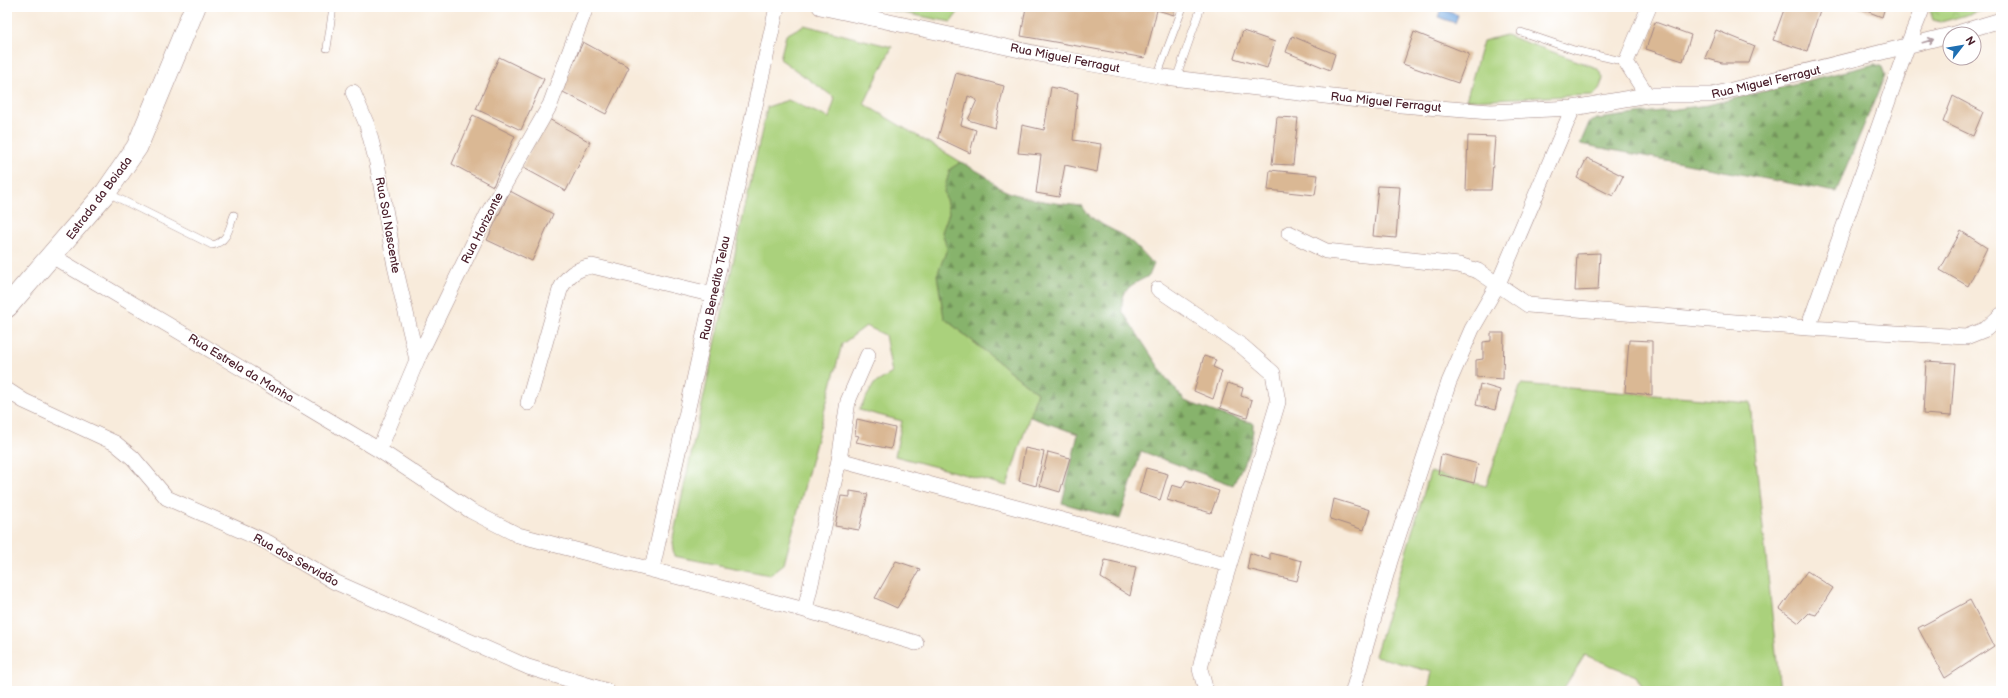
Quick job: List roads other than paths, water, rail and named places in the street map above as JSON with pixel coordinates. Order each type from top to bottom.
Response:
[{"type":"main road","name":"Estrada da Boiada","points":[[7,307],[106,192],[137,146],[194,7]]},
{"type":"street","name":"Rua Horizonte","points":[[379,450],[417,360],[487,215],[550,105],[586,7]]},
{"type":"street","name":"Rua Benedito Telau","points":[[652,569],[777,7]]},
{"type":"street","name":"Rua Miguel Ferragut","points":[[820,7],[1048,56],[1176,79],[1402,105],[1490,112],[1573,108],[1648,95],[1712,95],[1942,37]]},
{"type":"street","points":[[852,7],[871,17]]},
{"type":"street","points":[[1648,7],[1626,62],[1648,95]]},
{"type":"street","points":[[1808,328],[1907,47],[1923,7]]},
{"type":"street","points":[[1981,26],[2001,20]]},
{"type":"street","name":"Rua Sol Nascente","points":[[353,92],[367,125],[377,163],[395,266],[417,360]]},
{"type":"street","points":[[1353,691],[1390,561],[1448,382],[1472,329],[1498,284],[1573,108]]},
{"type":"street","points":[[1289,233],[1326,251],[1460,265],[1478,271],[1528,305],[1808,328],[1966,337],[1986,329],[2001,314]]},
{"type":"street","name":"Rua Estrela da Manha","points":[[52,256],[379,450],[471,511],[518,535],[805,610],[916,643]]},
{"type":"street","points":[[528,404],[560,290],[570,274],[580,268],[592,266],[714,295]]},
{"type":"street","points":[[1158,289],[1242,346],[1273,373],[1278,402],[1207,639],[1200,669],[1206,691]]},
{"type":"street","points":[[805,610],[839,460],[848,401],[868,355]]},
{"type":"street","name":"Rua dos Servidão","points":[[7,390],[24,401],[115,443],[133,458],[167,498],[267,542],[335,582],[528,667],[607,691]]},
{"type":"street","points":[[839,460],[1230,565]]},
{"type":"lane","points":[[327,48],[333,7]]},
{"type":"lane","points":[[1157,76],[1184,7]]},
{"type":"lane","points":[[1176,79],[1201,7]]},
{"type":"lane","points":[[1521,32],[1574,50],[1626,62]]},
{"type":"lane","points":[[106,192],[212,245],[219,244],[226,238],[234,215]]},
{"type":"water","points":[[1441,9],[1458,15],[1455,23],[1438,17]]}]
